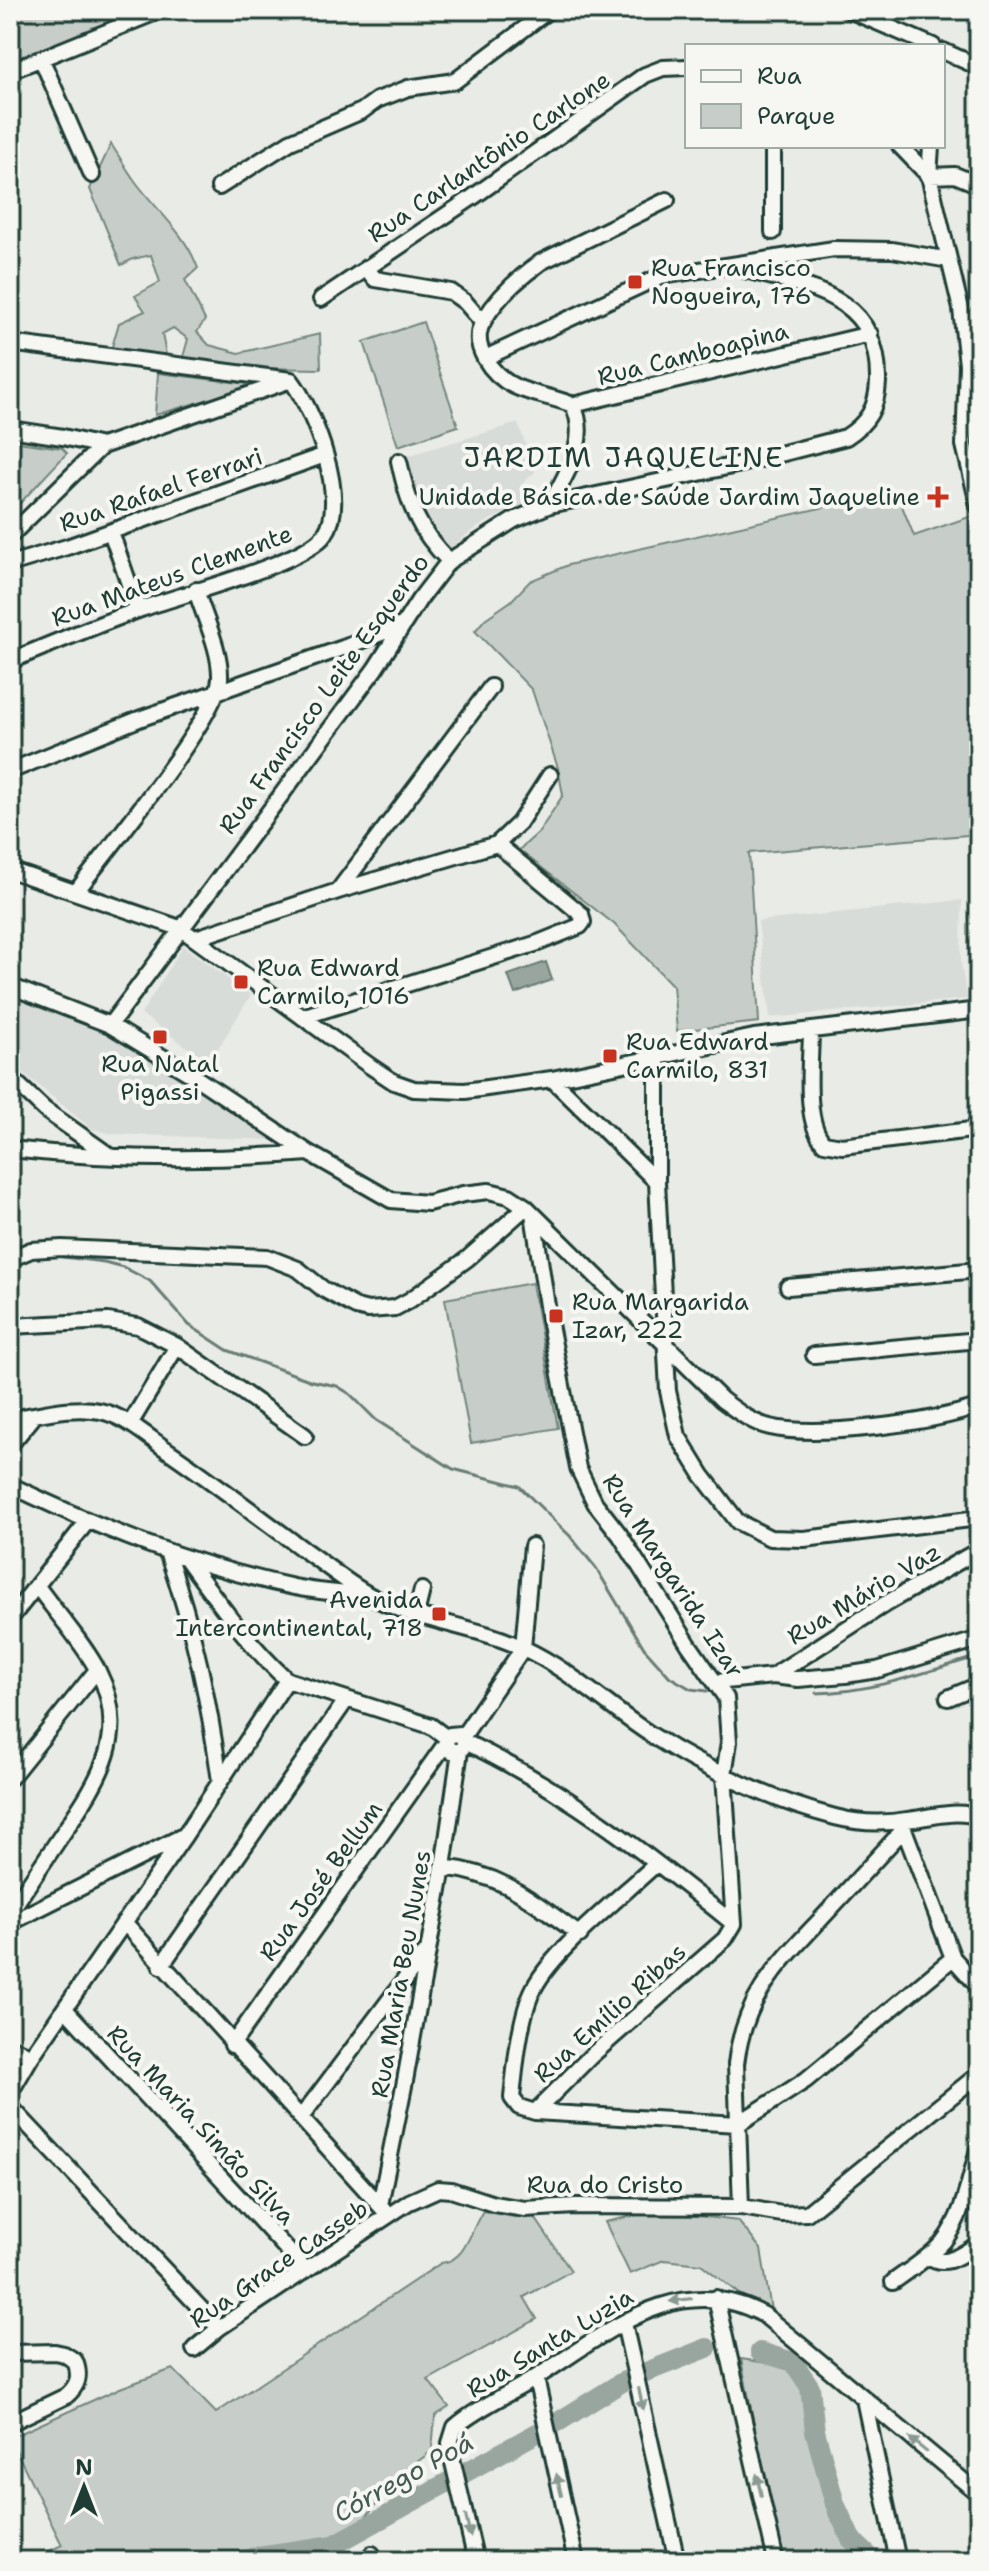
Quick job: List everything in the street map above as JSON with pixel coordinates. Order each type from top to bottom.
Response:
[{"type":"street","points":[[10,71],[161,10]]},
{"type":"street","points":[[219,187],[290,142],[362,111],[377,100],[408,88],[455,81],[549,10]]},
{"type":"street","points":[[849,10],[928,44]]},
{"type":"street","points":[[945,52],[979,67]]},
{"type":"street","points":[[41,58],[92,175]]},
{"type":"street","name":"Rua Carlantônio Carlone","points":[[321,299],[473,197],[645,75],[663,68],[685,67]]},
{"type":"street","points":[[773,148],[773,232]]},
{"type":"street","points":[[902,148],[929,176],[955,175],[979,185]]},
{"type":"street","points":[[931,148],[929,176],[961,309],[967,365],[964,445],[979,508]]},
{"type":"street","points":[[550,505],[579,446],[579,419],[573,405],[512,385],[488,366],[481,344],[483,323],[525,274],[541,262],[667,200]]},
{"type":"street","points":[[485,358],[661,276],[683,271],[834,249],[864,248],[949,260]]},
{"type":"street","points":[[789,257],[790,282]]},
{"type":"street","points":[[730,266],[831,296],[849,306],[870,334]]},
{"type":"street","points":[[366,268],[375,279],[451,292],[465,302],[483,323]]},
{"type":"street","name":"Rua Camboapina","points":[[573,405],[870,334]]},
{"type":"street","name":"Rua Francisco Leite Esquerdo","points":[[110,1025],[375,669],[402,625],[449,561],[514,520],[550,505],[726,468],[846,437],[859,429],[870,416],[878,397],[878,367],[870,334]]},
{"type":"street","points":[[10,343],[291,380]]},
{"type":"street","points":[[10,536],[102,446],[291,380]]},
{"type":"street","name":"Rua Mateus Clemente","points":[[10,661],[138,610],[286,561],[322,539],[330,525],[335,498],[325,455],[303,399],[291,380]]},
{"type":"street","points":[[10,429],[102,446]]},
{"type":"street","name":"Rua Rafael Ferrari","points":[[10,564],[111,532],[325,455]]},
{"type":"street","points":[[399,461],[415,518],[434,546],[449,561]]},
{"type":"street","points":[[111,532],[138,610]]},
{"type":"street","points":[[76,892],[196,731],[219,692],[219,665],[196,590]]},
{"type":"street","points":[[10,771],[151,715],[402,625]]},
{"type":"street","points":[[338,891],[491,687]]},
{"type":"street","points":[[196,938],[338,891],[497,844],[519,823],[550,775]]},
{"type":"street","points":[[302,1017],[550,939],[580,926],[583,922],[581,914],[497,844]]},
{"type":"street","points":[[10,870],[180,928],[394,1082],[414,1089],[465,1091],[552,1079],[742,1039],[979,1010]]},
{"type":"street","points":[[10,986],[110,1025],[309,1153],[391,1200],[428,1203],[489,1191],[509,1196],[529,1210],[729,1405],[758,1423],[772,1428],[809,1431],[909,1423],[979,1406]]},
{"type":"street","points":[[811,1030],[812,1114],[816,1131],[824,1143],[842,1146],[979,1129]]},
{"type":"street","points":[[657,1057],[657,1182],[664,1344],[668,1391],[678,1436],[685,1450],[728,1511],[748,1529],[770,1538],[804,1539],[979,1518]]},
{"type":"street","points":[[10,1077],[45,1110],[112,1158]]},
{"type":"street","points":[[552,1079],[657,1182]]},
{"type":"street","points":[[10,1149],[112,1158],[183,1160],[309,1153]]},
{"type":"street","points":[[10,1259],[31,1250],[62,1248],[258,1255],[298,1269],[323,1289],[356,1307],[386,1310],[410,1300],[529,1210]]},
{"type":"street","name":"Rua Margarida Izar","points":[[529,1210],[578,1468],[595,1503],[620,1535],[726,1698],[729,1742],[724,1775],[734,1924]]},
{"type":"street","points":[[788,1287],[979,1270]]},
{"type":"street","points":[[10,1326],[122,1322],[138,1326],[177,1346],[305,1436]]},
{"type":"street","points":[[814,1355],[979,1340]]},
{"type":"street","points":[[130,1424],[177,1346]]},
{"type":"street","points":[[13,1442],[13,1419],[68,1410],[99,1410],[130,1424],[372,1597],[523,1648],[563,1670],[655,1737],[724,1775],[836,1818],[904,1825],[948,1814],[979,1817]]},
{"type":"street","points":[[13,1442],[35,1415]]},
{"type":"street","points":[[10,1485],[87,1522],[186,1558],[298,1588],[372,1597]]},
{"type":"street","points":[[10,1619],[87,1522]]},
{"type":"street","points":[[523,1648],[532,1546]]},
{"type":"street","name":"Rua Mário Vaz","points":[[773,1676],[885,1604],[979,1550]]},
{"type":"street","points":[[167,1552],[201,1663],[220,1781]]},
{"type":"street","points":[[186,1558],[234,1623],[264,1659],[287,1680],[431,1726],[451,1751],[463,1743],[492,1755],[563,1798],[734,1924]]},
{"type":"street","points":[[10,1912],[94,1787],[108,1754],[111,1736],[110,1703],[97,1670],[37,1586]]},
{"type":"street","points":[[416,1614],[422,1590]]},
{"type":"street","points":[[716,1682],[773,1676],[810,1678],[877,1670],[979,1639]]},
{"type":"street","name":"Rua Maria Beu Nunes","points":[[384,2210],[463,1743],[523,1648]]},
{"type":"street","points":[[10,1778],[97,1670]]},
{"type":"street","points":[[10,2093],[31,2057],[185,1835],[287,1680]]},
{"type":"street","points":[[948,1698],[979,1685]]},
{"type":"street","points":[[161,1966],[347,1699]]},
{"type":"street","name":"Rua José Bellum","points":[[232,2045],[446,1741]]},
{"type":"street","points":[[904,1825],[953,1958],[979,1987]]},
{"type":"street","points":[[741,2207],[738,2052],[750,2007],[776,1967],[904,1825]]},
{"type":"street","points":[[10,1923],[185,1835]]},
{"type":"street","points":[[443,1867],[483,1874],[503,1882],[580,1935],[656,1864]]},
{"type":"street","points":[[124,1922],[384,2210]]},
{"type":"street","name":"Rua Emílio Ribas","points":[[580,1935],[554,1961],[533,1989],[516,2060],[512,2098],[519,2107],[535,2112],[591,2056],[725,1939],[734,1924]]},
{"type":"street","points":[[302,2116],[426,1951]]},
{"type":"street","points":[[535,2112],[738,2124],[806,2080],[953,1958]]},
{"type":"street","name":"Rua Maria Simão Silva","points":[[65,2009],[306,2270]]},
{"type":"street","points":[[10,2046],[31,2057]]},
{"type":"street","name":"Rua do Cristo","points":[[384,2210],[438,2189],[494,2204],[538,2210],[560,2207],[741,2207],[797,2215],[807,2213],[979,2074]]},
{"type":"street","points":[[10,2106],[219,2328]]},
{"type":"street","points":[[893,2282],[928,2256],[953,2227],[974,2177],[979,2146]]},
{"type":"street","name":"Rua Grace Casseb","points":[[194,2349],[384,2210]]},
{"type":"street","points":[[928,2256],[943,2263],[979,2244]]},
{"type":"street","points":[[716,2298],[776,2561]]},
{"type":"street","name":"Rua Santa Luzia","points":[[476,2561],[450,2443],[455,2427],[624,2323],[670,2301],[716,2298],[744,2305],[764,2315],[979,2494]]},
{"type":"street","points":[[624,2323],[677,2561]]},
{"type":"street","points":[[10,2353],[64,2354],[75,2361],[78,2380],[73,2391],[66,2396],[10,2423]]},
{"type":"street","points":[[536,2378],[576,2561]]},
{"type":"street","points":[[864,2399],[898,2561]]},
{"type":"shaded area","points":[[518,423],[535,472],[521,485],[536,501],[491,519],[443,554],[393,460]]},
{"type":"shaded area","points":[[962,900],[961,963],[967,999],[770,1018],[758,921]]},
{"type":"shaded area","points":[[183,946],[251,995],[209,1063],[141,1014]]},
{"type":"shaded area","points":[[546,962],[552,980],[515,994],[508,975]]},
{"type":"shaded area","points":[[17,998],[123,1037],[271,1140],[112,1134],[92,1129],[22,1072],[10,1056],[10,1001]]},
{"type":"green space","points":[[10,10],[139,10],[10,62]]},
{"type":"green space","points":[[111,144],[135,181],[192,255],[198,268],[185,280],[205,320],[197,332],[209,345],[239,353],[320,334],[321,369],[261,368],[182,361],[188,339],[173,328],[162,334],[166,355],[111,350],[119,323],[145,311],[135,296],[160,282],[151,255],[121,265],[90,189]]},
{"type":"green space","points":[[423,322],[458,426],[398,446],[364,342]]},
{"type":"green space","points":[[158,373],[257,385],[155,415]]},
{"type":"green space","points":[[10,441],[62,448],[67,453],[10,514]]},
{"type":"green space","points":[[896,491],[914,536],[972,516],[979,537],[979,834],[749,853],[759,1022],[677,1031],[673,986],[614,924],[519,850],[539,832],[563,795],[558,768],[532,690],[475,631],[530,581],[568,565]]},
{"type":"green space","points":[[532,1283],[558,1428],[471,1443],[445,1299]]},
{"type":"green space","points":[[483,2211],[514,2217],[534,2216],[571,2271],[524,2297],[537,2319],[428,2380],[449,2407],[435,2416],[432,2451],[399,2475],[365,2518],[296,2561],[27,2561],[62,2545],[10,2438],[120,2388],[173,2369],[216,2413],[441,2263],[457,2256]]},
{"type":"green space","points":[[673,2213],[738,2221],[761,2249],[771,2310],[739,2294],[701,2264],[664,2260],[630,2274],[605,2222],[637,2215]]},
{"type":"green space","points":[[741,2359],[787,2366],[806,2386],[815,2449],[830,2516],[851,2550],[854,2561],[782,2561]]},
{"type":"waterway","points":[[10,1244],[26,1245]]},
{"type":"waterway","points":[[63,1257],[123,1267],[150,1281],[189,1325],[227,1350],[312,1381],[337,1386],[350,1394],[376,1420],[453,1469],[519,1486],[570,1536],[596,1568],[644,1648],[670,1677],[691,1689],[707,1691]]},
{"type":"waterway","points":[[816,1693],[878,1685],[979,1656]]},
{"type":"waterway","name":"Córrego Poá","points":[[646,2372],[707,2348]]},
{"type":"waterway","name":"Córrego Poá","points":[[760,2352],[793,2362],[810,2387],[815,2431],[835,2504],[851,2539],[874,2561]]},
{"type":"waterway","name":"Córrego Poá","points":[[558,2422],[624,2381]]},
{"type":"waterway","name":"Córrego Poá","points":[[241,2561],[334,2545],[537,2433]]},
{"type":"place","name":"Rua Francisco Nogueira, 176","points":[[635,282]]},
{"type":"place","name":"Unidade Básica de Saúde Jardim Jaqueline","points":[[938,497]]},
{"type":"place","name":"Rua Edward Carmilo, 1016","points":[[241,982]]},
{"type":"place","name":"Rua Natal Pigassi","points":[[160,1037]]},
{"type":"place","name":"Rua Edward Carmilo, 831","points":[[610,1056]]},
{"type":"place","name":"Rua Margarida Izar, 222","points":[[556,1316]]},
{"type":"place","name":"Avenida Intercontinental, 718","points":[[439,1614]]},
{"type":"district","name":"JARDIM JAQUELINE","points":[[624,457]]}]
